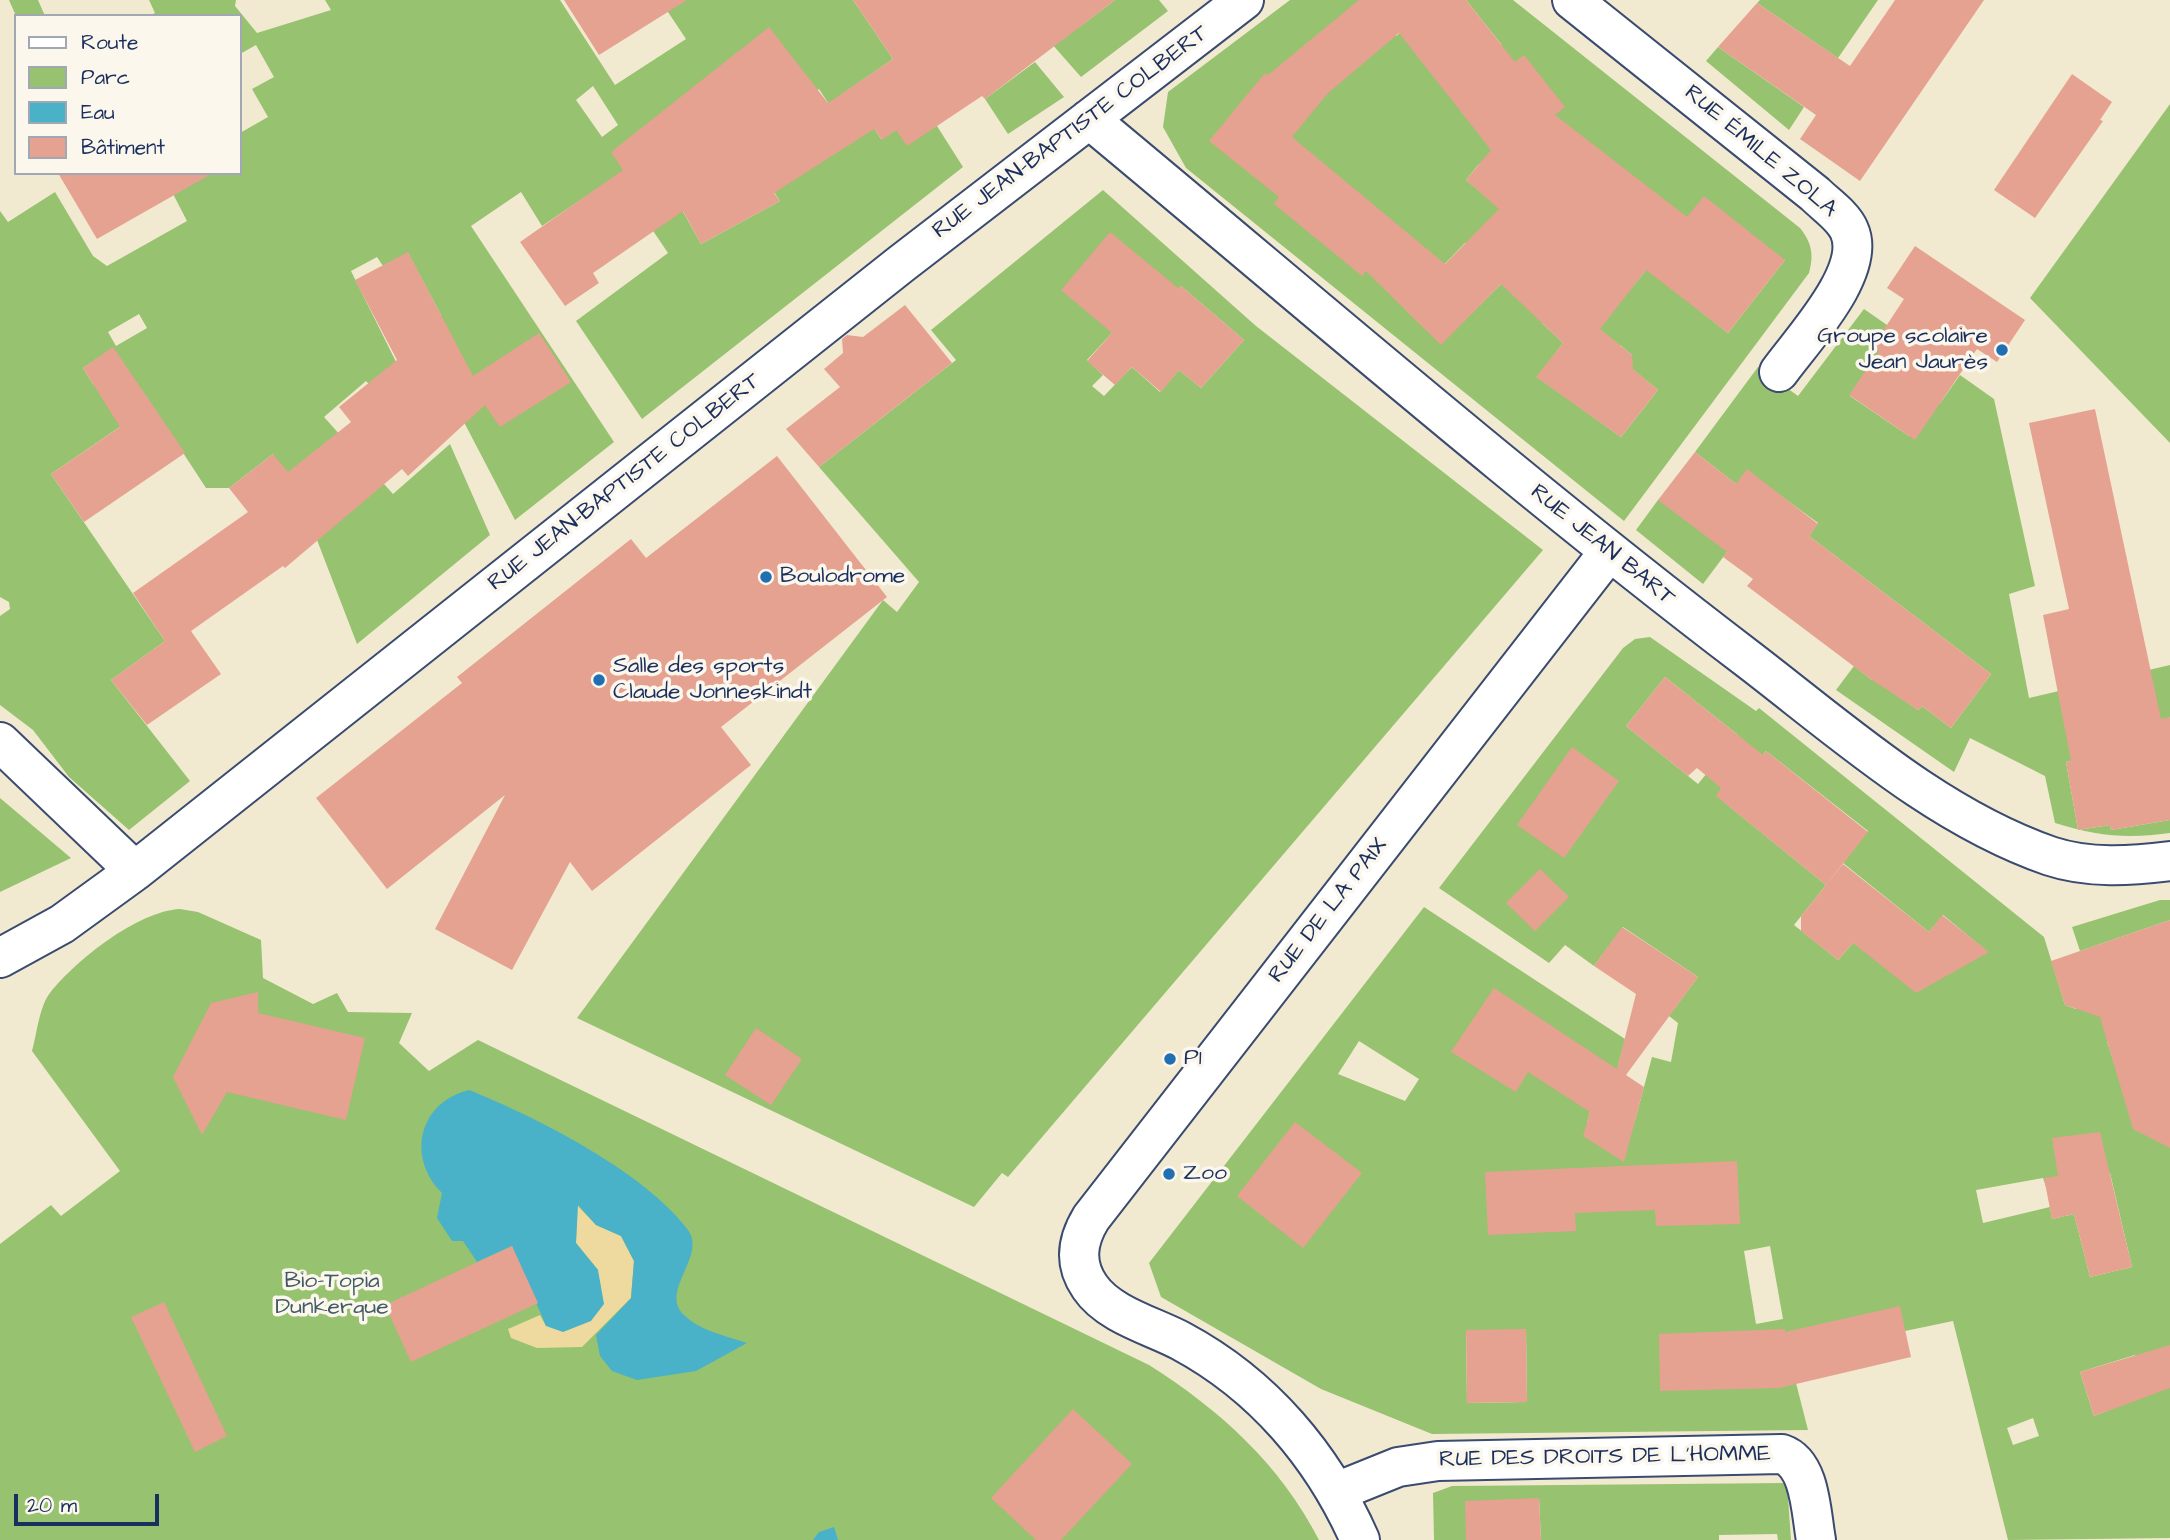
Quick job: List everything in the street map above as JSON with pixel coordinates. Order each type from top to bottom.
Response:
[{"type":"street","name":"RUE JEAN-BAPTISTE COLBERT","points":[[0,958],[62,923],[135,871],[901,264],[1244,0]]},
{"type":"street","name":"RUE ÉMILE ZOLA","points":[[1572,0],[1815,194],[1848,228],[1853,248],[1848,273],[1779,372]]},
{"type":"street","name":"RUE JEAN BART","points":[[1089,119],[1608,553],[1951,809],[2033,849],[2072,862],[2118,865],[2170,861]]},
{"type":"street","name":"RUE DE LA PAIX","points":[[1336,1492],[1289,1425],[1228,1371],[1181,1341],[1103,1301],[1085,1279],[1079,1263],[1079,1245],[1091,1218],[1608,553]]},
{"type":"street","points":[[0,742],[135,871]]},
{"type":"street","name":"RUE DES DROITS DE L'HOMME","points":[[1336,1492],[1398,1467],[1438,1461],[1782,1454],[1796,1464],[1803,1477],[1816,1540]]},
{"type":"street","points":[[1336,1492],[1360,1540]]},
{"type":"green space","points":[[9,0],[38,0],[44,14],[15,14]]},
{"type":"green space","points":[[149,0],[236,0],[235,6],[242,14],[153,14],[155,13]]},
{"type":"green space","points":[[325,0],[560,0],[615,85],[686,39],[660,0],[853,0],[893,59],[848,90],[881,139],[896,130],[937,126],[963,167],[642,419],[576,321],[668,253],[616,176],[542,226],[521,192],[471,226],[614,442],[515,520],[416,330],[441,315],[408,253],[383,266],[377,257],[351,271],[405,380],[377,393],[366,381],[324,417],[393,494],[450,444],[490,535],[357,644],[317,540],[273,454],[229,488],[206,488],[142,390],[130,420],[51,474],[165,641],[111,680],[190,781],[129,830],[69,777],[33,730],[0,705],[0,616],[10,609],[9,602],[0,597],[0,211],[8,222],[55,192],[93,256],[107,266],[187,221],[171,190],[183,175],[242,175],[242,132],[268,117],[252,89],[274,77],[256,45],[242,53],[242,15],[257,33],[331,10]],"holes":[[[593,86],[618,125],[602,137],[576,100]],[[819,89],[854,142],[757,131]],[[750,156],[780,201],[701,244],[659,168]],[[139,314],[147,328],[116,346],[108,332]],[[113,348],[94,385],[83,368]]]},
{"type":"green space","points":[[1013,0],[1057,0],[1078,28],[1115,0],[1159,0],[1168,11],[1081,77]]},
{"type":"green space","points":[[1290,0],[1367,0],[1396,36],[1400,33],[1509,67],[1501,44],[1466,0],[1513,0],[1800,228],[1811,249],[1809,273],[1624,521],[1186,168],[1163,127],[1168,92]],"holes":[[[1322,31],[1361,65],[1304,46]],[[1479,164],[1488,198],[1466,180]],[[1675,232],[1785,260],[1728,333],[1700,311],[1717,287],[1665,246],[1629,292]],[[1465,243],[1515,270],[1441,344],[1403,307]],[[1542,323],[1613,346],[1620,345],[1632,355],[1630,367],[1658,390],[1621,437],[1537,377],[1563,343]]]},
{"type":"green space","points":[[1760,0],[1878,0],[1838,58],[1757,3]]},
{"type":"green space","points":[[1718,47],[1804,107],[1789,130],[1706,61]]},
{"type":"green space","points":[[1035,62],[1064,97],[1008,134],[985,99]]},
{"type":"green space","points":[[2170,104],[2170,443],[2030,298]]},
{"type":"green space","points":[[1103,190],[1256,326],[1543,550],[1008,1177],[1002,1173],[974,1207],[577,1018],[883,600],[897,612],[919,582],[819,467],[956,360],[931,330]],"holes":[[[1181,286],[1244,340],[1201,388],[1179,370],[1160,392],[1132,367],[1104,396],[1092,386],[1103,375],[1087,360],[1112,333],[1128,347]]]},
{"type":"green space","points":[[1864,309],[1887,325],[1882,353],[1850,396],[1909,436],[1941,402],[1960,375],[1994,399],[2035,586],[2009,594],[2029,698],[2170,665],[2170,717],[2098,755],[2066,762],[2078,829],[2055,823],[2045,776],[1970,738],[1954,772],[1836,690],[1854,666],[1872,680],[1877,672],[1902,699],[1918,710],[1922,706],[1951,728],[1991,674],[1809,536],[1818,523],[1777,493],[1763,504],[1703,584],[1636,530],[1658,500],[1745,491],[1695,452],[1758,367],[1798,396]]},
{"type":"green space","points":[[1650,637],[1756,711],[1759,708],[2044,937],[2065,1005],[2076,1009],[2170,977],[2107,1041],[2114,1063],[2124,1060],[2170,1135],[2170,1538],[2008,1540],[1953,1321],[1905,1331],[1796,1383],[1808,1430],[1432,1434],[1321,1389],[1161,1297],[1149,1263],[1424,907],[1625,1039],[1608,1105],[1593,1101],[1587,1123],[1602,1128],[1605,1117],[1634,1124],[1652,1057],[1671,1062],[1678,1023],[1669,1016],[1698,977],[1623,927],[1594,966],[1565,945],[1549,963],[1439,888],[1623,648],[1635,639]],"holes":[[[1665,677],[1738,735],[1698,784],[1626,726]],[[1766,751],[1868,831],[1843,863],[1929,932],[1943,915],[1988,952],[1853,943],[1838,960],[1794,925],[1826,885],[1725,803]],[[1359,1041],[1419,1079],[1405,1101],[1338,1074]],[[2110,1173],[2132,1267],[2090,1277],[2074,1214],[2052,1219],[2050,1207],[1983,1223],[1976,1190],[2043,1178],[2046,1187]],[[1770,1246],[1783,1319],[1756,1324],[1744,1251]],[[1526,1330],[1527,1402],[1467,1403],[1466,1331]],[[2135,1355],[2148,1395],[2094,1416],[2080,1372]],[[2033,1418],[2039,1436],[2013,1445],[2007,1428]]]},
{"type":"green space","points":[[0,798],[71,858],[0,892]]},
{"type":"green space","points":[[2170,820],[2170,833],[2154,835],[2125,836],[2080,830],[2110,825],[2111,830]]},
{"type":"green space","points":[[2160,900],[2170,900],[2170,920],[2080,951],[2072,927]]},
{"type":"green space","name":"Bio-Topia Dunkerque","points":[[180,909],[198,912],[261,940],[263,978],[313,1004],[337,993],[348,1012],[412,1013],[399,1043],[429,1071],[478,1040],[1149,1365],[1200,1401],[1246,1441],[1286,1487],[1319,1540],[0,1540],[0,1244],[51,1205],[61,1216],[120,1171],[32,1051],[41,1013],[50,993],[91,952],[146,918]]},
{"type":"green space","points":[[1787,1483],[1791,1540],[1778,1540],[1777,1534],[1719,1535],[1719,1540],[1541,1540],[1539,1498],[1466,1540],[1434,1540],[1433,1493],[1452,1486]]},
{"type":"sand","points":[[577,1205],[596,1225],[621,1236],[634,1261],[631,1298],[582,1347],[537,1348],[511,1338],[508,1329],[540,1315],[546,1326],[598,1270],[576,1243]]},
{"type":"water","points":[[469,1090],[588,1148],[645,1187],[669,1208],[688,1230],[692,1240],[692,1251],[679,1284],[678,1306],[690,1321],[747,1343],[696,1371],[637,1380],[612,1371],[600,1356],[596,1335],[631,1298],[634,1261],[621,1236],[596,1225],[578,1205],[576,1243],[598,1270],[604,1304],[591,1321],[563,1332],[546,1326],[512,1246],[477,1262],[463,1241],[452,1241],[437,1218],[442,1193],[431,1179],[424,1163],[423,1132],[429,1118],[439,1106],[452,1096]]},
{"type":"water","points":[[834,1527],[838,1540],[813,1540],[819,1532]]},
{"type":"building","points":[[564,0],[687,0],[599,55]]},
{"type":"building","points":[[853,0],[1115,0],[985,99],[982,96],[907,146],[896,130],[882,140],[874,129],[774,193],[780,201],[701,244],[683,211],[593,273],[599,283],[565,306],[520,242],[623,170],[611,152],[769,27],[828,103],[893,59]]},
{"type":"building","points":[[1359,0],[1466,0],[1515,62],[1524,55],[1565,107],[1555,115],[1687,217],[1704,196],[1785,260],[1728,333],[1646,270],[1600,329],[1632,355],[1633,369],[1658,390],[1621,437],[1536,377],[1563,343],[1501,284],[1441,345],[1366,271],[1362,276],[1274,204],[1279,197],[1209,141],[1265,73],[1268,75]],"holes":[[[1399,33],[1491,150],[1466,180],[1499,209],[1445,264],[1292,137],[1327,94]]]},
{"type":"building","points":[[1895,0],[1984,0],[1860,181],[1800,139],[1816,115],[1718,47],[1757,3],[1850,66]]},
{"type":"building","points":[[2072,74],[2112,102],[2100,120],[2103,121],[2035,218],[1994,190]]},
{"type":"building","points":[[59,175],[209,175],[97,239]]},
{"type":"building","points":[[1110,232],[1178,288],[1181,286],[1244,340],[1201,388],[1179,370],[1161,392],[1132,367],[1115,385],[1087,361],[1112,333],[1061,290]]},
{"type":"building","points":[[1915,246],[2025,320],[1997,362],[1977,349],[1915,440],[1849,395],[1879,351],[1873,346],[1904,299],[1887,288]]},
{"type":"building","points":[[408,252],[473,376],[539,333],[571,382],[500,427],[485,405],[408,476],[402,469],[285,568],[283,566],[191,631],[221,674],[147,725],[111,680],[165,641],[133,593],[248,512],[229,488],[273,454],[288,472],[351,422],[339,407],[397,360],[355,280]]},
{"type":"building","points":[[905,305],[952,363],[819,467],[786,429],[840,387],[824,369],[843,353],[842,339],[847,335],[863,337]]},
{"type":"building","points":[[113,347],[185,453],[84,522],[51,474],[120,427],[83,368]]},
{"type":"building","points":[[2095,409],[2161,719],[2170,717],[2170,820],[2111,830],[2110,825],[2078,830],[2066,762],[2071,761],[2043,615],[2069,609],[2029,423]]},
{"type":"building","points":[[1695,452],[1736,484],[1747,469],[1818,524],[1809,536],[1991,674],[1951,728],[1922,706],[1918,710],[1872,680],[1747,586],[1753,579],[1723,557],[1727,552],[1658,500]]},
{"type":"building","points":[[777,456],[887,597],[721,727],[751,765],[592,891],[570,862],[512,970],[435,929],[505,795],[387,889],[316,798],[462,683],[457,677],[631,539],[646,558]]},
{"type":"building","points":[[1665,677],[1763,755],[1766,751],[1868,832],[1826,885],[1716,796],[1721,788],[1697,768],[1688,776],[1626,726]]},
{"type":"building","points":[[1572,747],[1619,781],[1564,858],[1517,825]]},
{"type":"building","points":[[1843,864],[1929,932],[1942,915],[1989,952],[1916,993],[1853,943],[1838,960],[1801,931],[1801,916]]},
{"type":"building","points":[[1540,869],[1569,897],[1535,931],[1506,903]]},
{"type":"building","points":[[2170,920],[2170,1148],[2133,1129],[2100,1017],[2065,1005],[2051,961]]},
{"type":"building","points":[[1622,927],[1698,977],[1626,1075],[1644,1087],[1624,1162],[1583,1136],[1590,1112],[1528,1072],[1516,1092],[1451,1052],[1494,988],[1617,1069],[1636,994],[1594,966]]},
{"type":"building","points":[[258,992],[258,1013],[365,1038],[346,1120],[227,1092],[202,1135],[173,1077],[211,1003]]},
{"type":"building","points":[[756,1028],[802,1059],[771,1105],[725,1075]]},
{"type":"building","points":[[1295,1122],[1362,1173],[1303,1248],[1237,1196]]},
{"type":"building","points":[[2100,1132],[2132,1267],[2090,1277],[2074,1214],[2052,1219],[2044,1178],[2058,1176],[2052,1138]]},
{"type":"building","points":[[1737,1161],[1740,1224],[1656,1226],[1655,1210],[1575,1213],[1576,1231],[1488,1235],[1485,1172]]},
{"type":"building","points":[[512,1246],[538,1303],[411,1362],[385,1305]]},
{"type":"building","points":[[164,1302],[227,1436],[195,1452],[131,1317]]},
{"type":"building","points":[[1900,1306],[1911,1357],[1779,1388],[1660,1391],[1659,1334],[1785,1329],[1785,1332]]},
{"type":"building","points":[[1526,1329],[1527,1402],[1467,1403],[1466,1330]]},
{"type":"building","points":[[2170,1345],[2170,1388],[2094,1416],[2080,1372]]},
{"type":"building","points":[[1073,1409],[1132,1464],[1061,1540],[1036,1540],[991,1498]]},
{"type":"building","points":[[1539,1498],[1541,1540],[1466,1540],[1465,1501]]},
{"type":"place","name":"Groupe scolaire Jean Jaurès","points":[[2002,350]]},
{"type":"place","name":"Boulodrome","points":[[766,577]]},
{"type":"place","name":"Salle des sports Claude Jonneskindt","points":[[599,680]]},
{"type":"place","name":"P1","points":[[1170,1059]]},
{"type":"place","name":"Zoo","points":[[1169,1174]]}]
